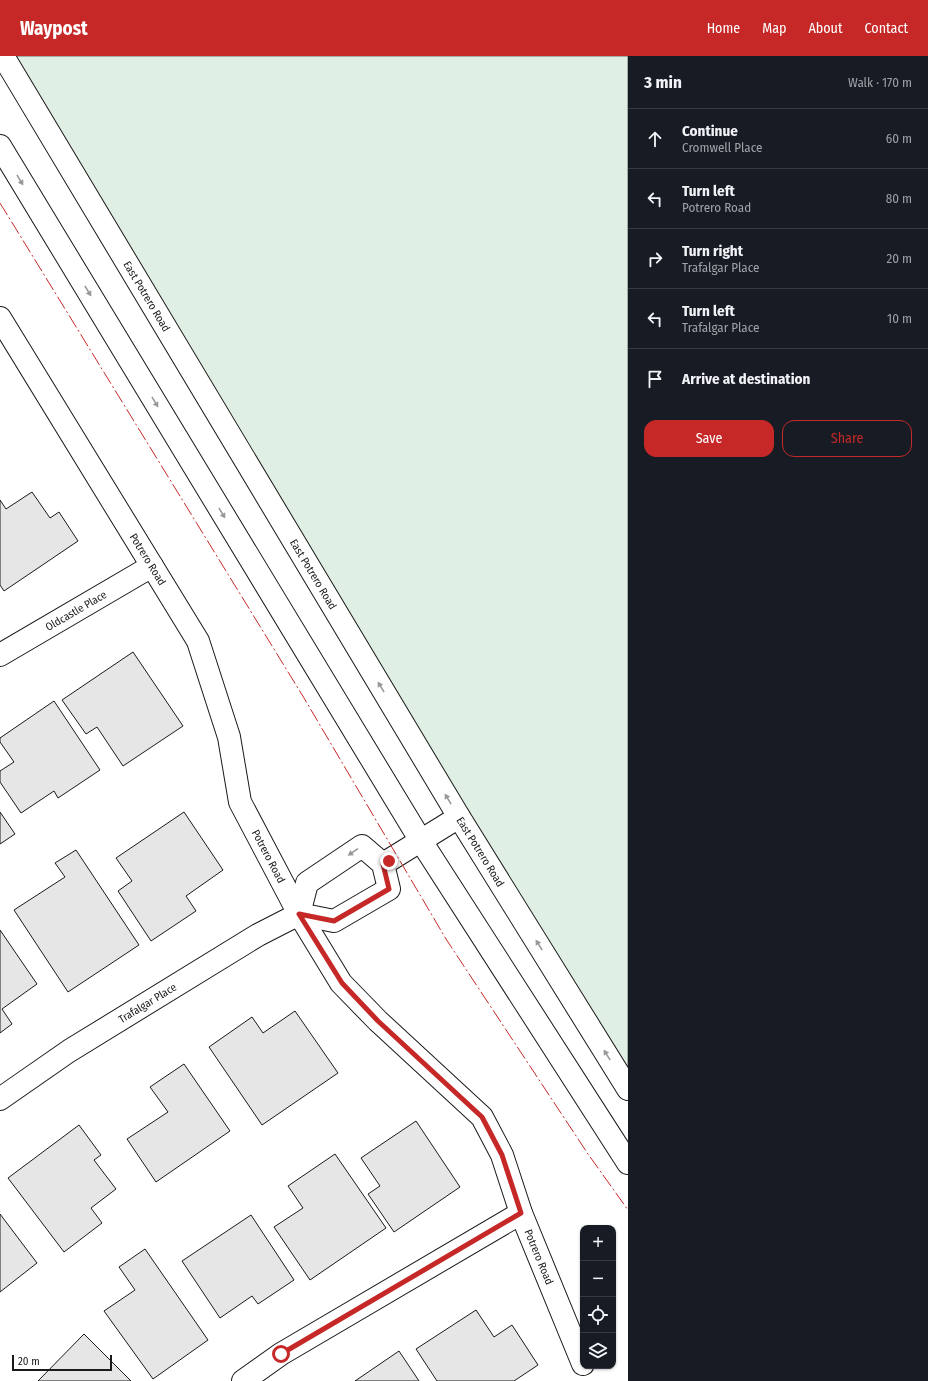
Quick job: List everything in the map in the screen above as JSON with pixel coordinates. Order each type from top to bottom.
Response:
[{"type":"street","name":"East Potrero Road","points":[[3,56],[459,817],[628,1088]]},
{"type":"street","points":[[0,146],[421,841],[628,1164]]},
{"type":"street","name":"Potrero Road","points":[[0,318],[198,641],[229,737],[240,802],[299,914],[342,983],[378,1021],[482,1117],[502,1155],[521,1213],[580,1358]]},
{"type":"street","name":"Oldcastle Place","points":[[0,655],[152,566]]},
{"type":"street","points":[[383,864],[459,817]]},
{"type":"street","points":[[362,846],[383,864],[389,889],[334,921],[299,914],[308,883],[362,846]]},
{"type":"street","name":"Trafalgar Place","points":[[0,1099],[76,1047],[258,935],[299,914]]},
{"type":"street","points":[[243,1381],[281,1354],[521,1213]]},
{"type":"street","name":"Potrero Road","points":[[584,1369],[589,1381]]},
{"type":"green space","points":[[3,56],[628,56],[628,1089]]},
{"type":"building","points":[[32,492],[50,518],[59,512],[78,541],[4,591],[0,585],[0,500],[6,509]]},
{"type":"building","points":[[133,652],[183,726],[123,766],[97,727],[86,734],[62,700]]},
{"type":"building","points":[[54,701],[100,770],[58,798],[54,791],[21,813],[0,782],[0,771],[14,762],[0,742],[0,738]]},
{"type":"building","points":[[0,812],[15,834],[0,844]]},
{"type":"building","points":[[184,812],[223,870],[186,896],[196,911],[151,941],[118,891],[132,881],[116,858]]},
{"type":"building","points":[[76,850],[139,945],[68,992],[14,910],[65,877],[55,863]]},
{"type":"building","points":[[0,930],[37,984],[2,1009],[12,1024],[0,1033]]},
{"type":"building","points":[[295,1011],[338,1073],[262,1125],[209,1047],[252,1017],[263,1033]]},
{"type":"building","points":[[184,1064],[230,1131],[156,1182],[127,1139],[168,1112],[150,1087]]},
{"type":"building","points":[[416,1121],[460,1187],[394,1232],[368,1194],[380,1186],[361,1158]]},
{"type":"building","points":[[79,1125],[101,1155],[94,1160],[116,1189],[91,1208],[102,1223],[64,1252],[8,1178]]},
{"type":"building","points":[[335,1154],[386,1228],[310,1280],[274,1227],[303,1208],[288,1186]]},
{"type":"building","points":[[0,1214],[37,1263],[0,1292]]},
{"type":"building","points":[[251,1215],[294,1280],[258,1304],[252,1296],[220,1318],[182,1261]]},
{"type":"building","points":[[145,1249],[208,1340],[153,1379],[104,1311],[135,1290],[119,1267]]},
{"type":"building","points":[[476,1310],[494,1337],[512,1325],[538,1365],[514,1381],[437,1381],[416,1349]]},
{"type":"building","points":[[84,1334],[131,1381],[38,1381]]},
{"type":"building","points":[[399,1351],[419,1381],[355,1381]]},
{"type":"power","points":[[0,203],[304,698],[446,939],[588,1154],[628,1210]]},
{"type":"route","points":[[281,1354],[521,1213],[502,1155],[482,1117],[378,1021],[342,983],[299,914],[334,921],[389,889],[383,864],[389,861]]}]
